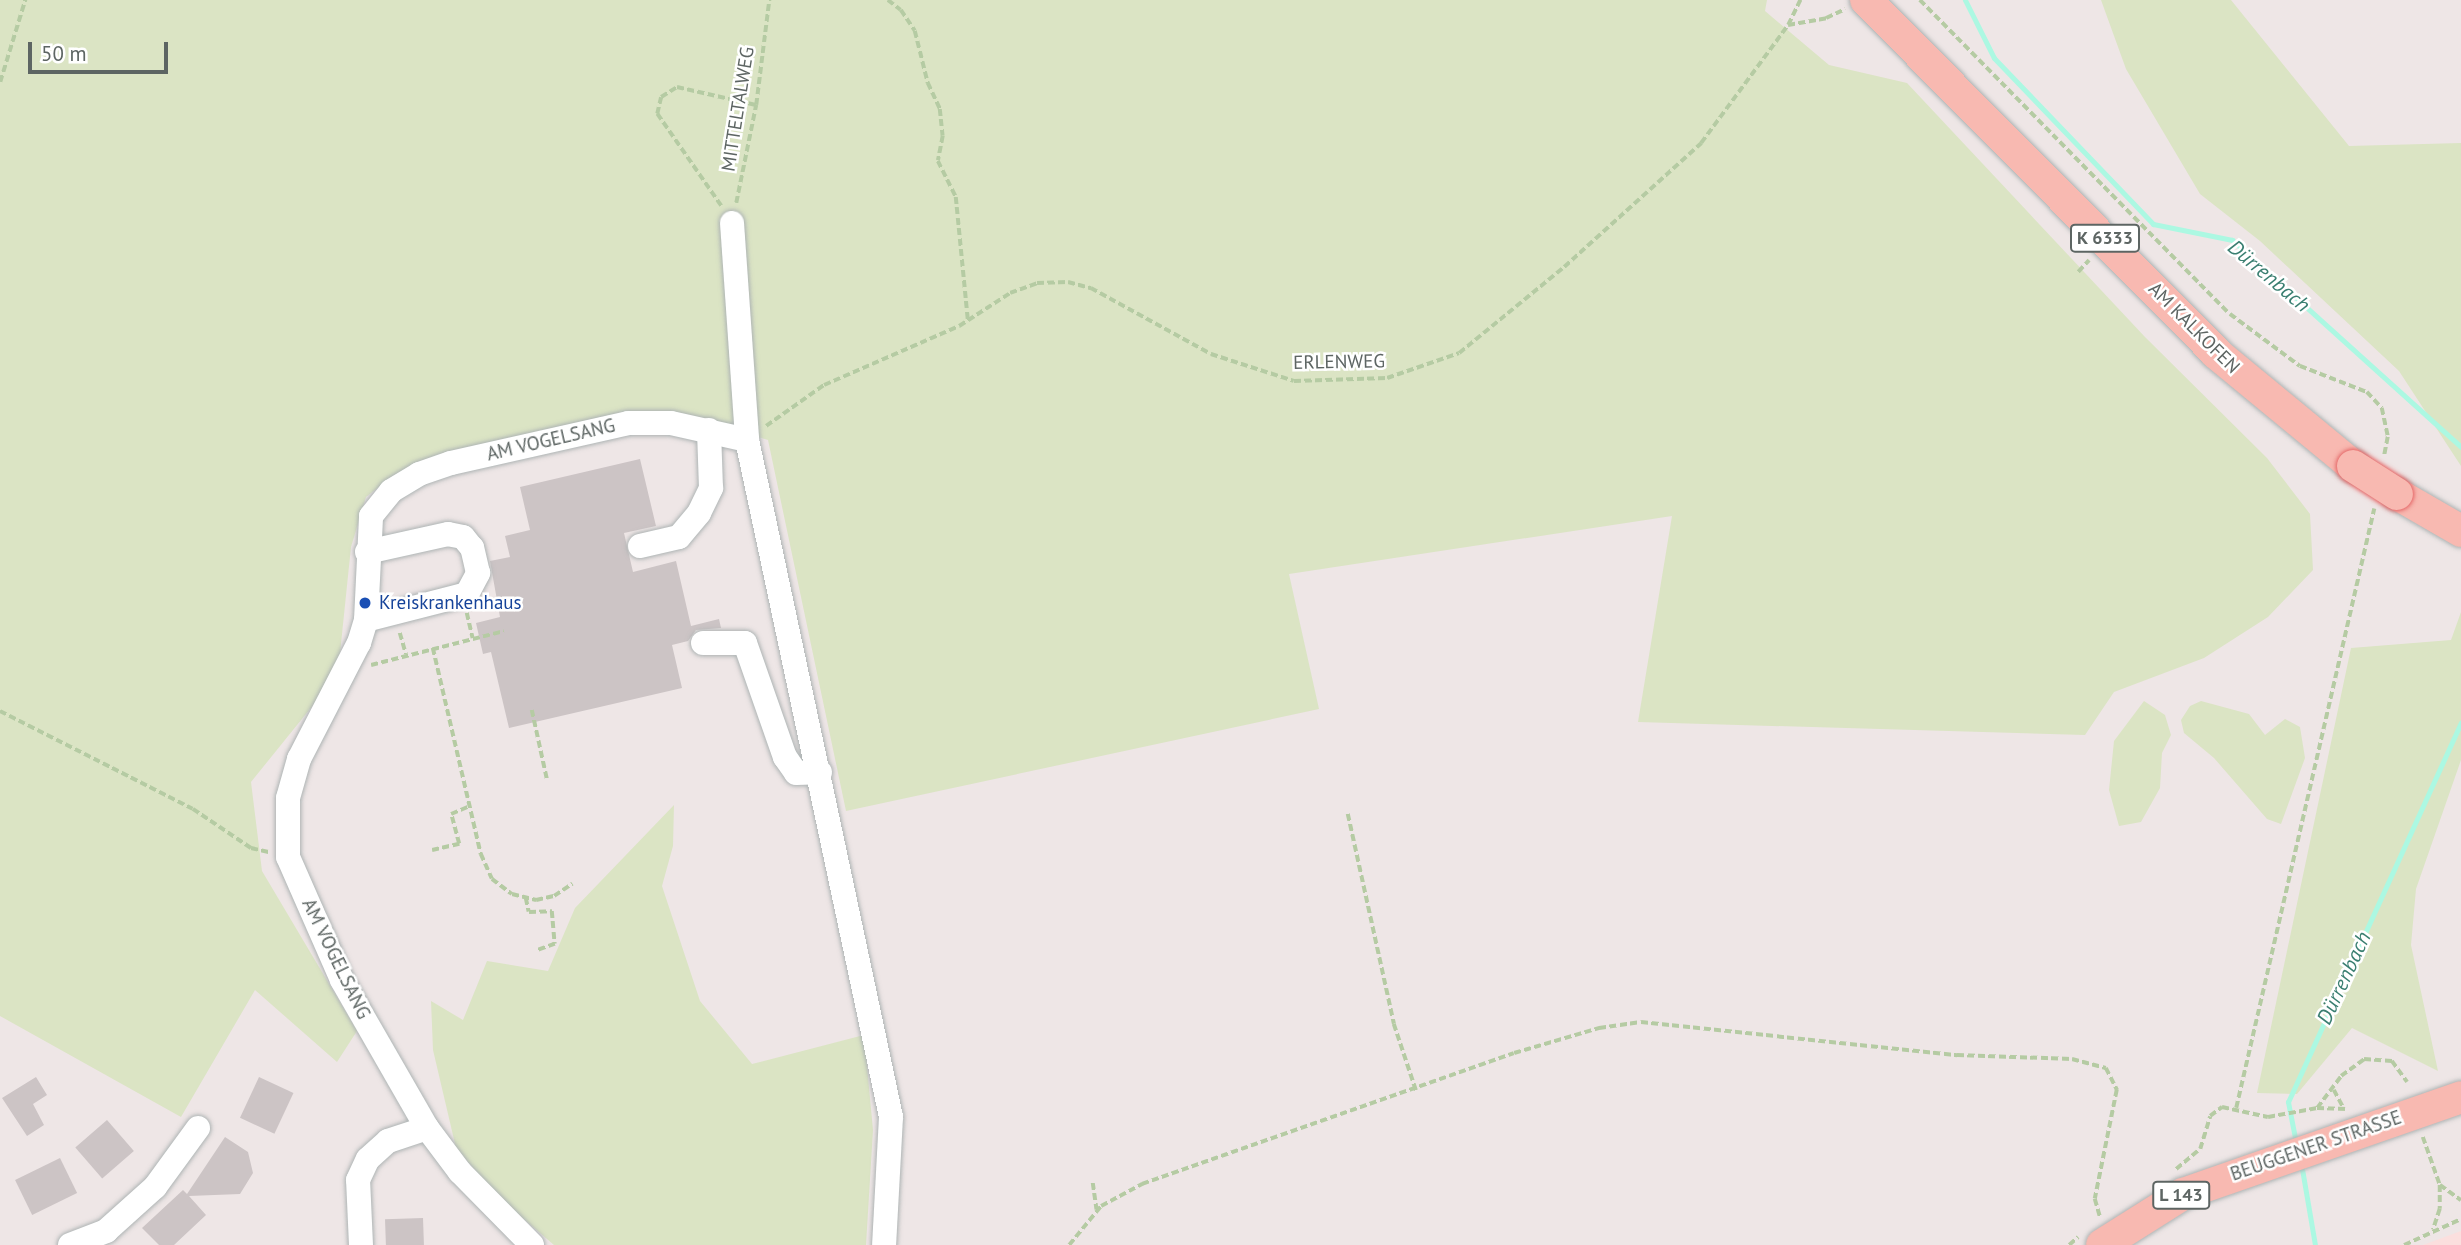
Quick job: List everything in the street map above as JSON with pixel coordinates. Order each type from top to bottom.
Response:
[{"type":"main road","name":"AM KALKOFEN","points":[[1857,4],[2216,353],[2368,464],[2386,496],[2461,531]]},
{"type":"main road","name":"BEUGGENER STRASSE","points":[[2101,1227],[2267,1161],[2461,1097]]},
{"type":"street","points":[[733,222],[747,440],[820,772],[845,913],[891,1117],[884,1245]]},
{"type":"street","name":"AM VOGELSANG","points":[[532,1245],[460,1172],[427,1128],[342,980],[288,856],[288,798],[299,759],[344,679],[366,620],[367,551],[371,516],[391,491],[418,474],[568,433],[628,423],[709,430],[747,440]]},
{"type":"street","points":[[640,546],[679,537],[699,513],[711,488],[709,430]]},
{"type":"street","points":[[366,620],[467,594],[478,573],[472,548],[456,536],[367,551]]},
{"type":"street","points":[[704,643],[745,643],[785,757],[796,773],[820,772]]},
{"type":"street","points":[[70,1245],[106,1231],[155,1187],[198,1128]]},
{"type":"street","points":[[361,1245],[358,1180],[368,1159],[388,1141],[427,1128]]},
{"type":"path","name":"MITTELTALWEG","points":[[733,222],[756,105],[769,0]]},
{"type":"path","points":[[888,0],[901,10],[915,31],[928,83],[940,109],[943,136],[938,161],[956,197],[968,320]]},
{"type":"path","name":"ERLENWEG","points":[[747,440],[824,384],[968,320],[1010,293],[1037,283],[1068,282],[1117,299],[1211,354],[1294,381],[1387,377],[1459,353],[1564,267],[1701,143],[1788,24],[1800,0]]},
{"type":"path","points":[[1920,0],[2230,314],[2300,366],[2367,392],[2382,408],[2388,437],[2368,464]]},
{"type":"path","points":[[0,82],[24,1]]},
{"type":"path","points":[[1788,24],[1826,18],[1857,4]]},
{"type":"path","points":[[733,222],[657,114],[661,97],[677,87],[756,105]]},
{"type":"path","points":[[2236,1108],[2386,496]]},
{"type":"path","points":[[344,679],[382,660],[504,632]]},
{"type":"path","points":[[433,648],[481,854],[492,878],[512,894],[526,898],[554,896],[572,884]]},
{"type":"path","points":[[532,710],[547,779]]},
{"type":"path","points":[[0,711],[193,809],[251,848],[288,856]]},
{"type":"path","points":[[432,850],[459,844],[451,814],[470,806]]},
{"type":"path","points":[[1348,814],[1394,1024],[1416,1090]]},
{"type":"path","points":[[526,898],[529,912],[552,911],[555,944],[536,951]]},
{"type":"path","points":[[1069,1245],[1097,1210],[1142,1184],[1538,1046],[1599,1028],[1641,1022],[1957,1055],[2092,1062],[2106,1068],[2117,1090],[2095,1199],[2094,1208],[2101,1227],[2069,1245]]},
{"type":"path","points":[[2317,1108],[2352,1065],[2364,1059],[2392,1061],[2407,1082]]},
{"type":"path","points":[[2165,1175],[2200,1149],[2214,1110],[2236,1108],[2267,1117],[2317,1108],[2344,1109],[2334,1089]]},
{"type":"path","points":[[2420,1129],[2440,1185],[2440,1209],[2433,1230]]},
{"type":"path","points":[[1093,1183],[1097,1210]]},
{"type":"path","points":[[2440,1185],[2461,1200]]},
{"type":"path","points":[[2404,1245],[2461,1219]]},
{"type":"shaded area","points":[[2461,1231],[2461,1245],[2423,1245]]},
{"type":"green space","points":[[0,0],[1767,0],[1765,11],[1829,65],[1907,83],[2145,337],[2267,458],[2310,514],[2313,570],[2268,617],[2204,658],[2114,692],[2085,735],[1638,722],[1672,516],[1289,574],[1319,709],[846,811],[768,440],[681,413],[394,475],[366,497],[351,547],[339,663],[314,704],[251,782],[262,871],[357,1031],[337,1062],[255,990],[181,1117],[0,1016]]},
{"type":"green space","points":[[2101,0],[2231,0],[2349,146],[2461,143],[2461,466],[2399,371],[2260,241],[2200,194],[2126,69]]},
{"type":"green space","points":[[2461,612],[2461,760],[2416,889],[2411,945],[2438,1071],[2352,1028],[2297,1094],[2257,1093],[2351,648],[2451,640]]},
{"type":"green space","points":[[2144,701],[2165,715],[2171,735],[2162,753],[2160,788],[2141,822],[2119,826],[2109,790],[2114,741]]},
{"type":"green space","points":[[2201,701],[2249,714],[2265,735],[2285,719],[2300,727],[2305,758],[2281,824],[2267,819],[2214,758],[2184,733],[2181,720],[2190,706]]},
{"type":"green space","points":[[674,805],[673,846],[662,886],[700,1001],[752,1064],[864,1035],[873,1130],[866,1245],[554,1245],[498,1197],[456,1148],[433,1050],[431,1001],[463,1020],[487,961],[548,971],[575,908]]},
{"type":"building","points":[[640,459],[656,526],[624,533],[633,572],[676,561],[691,626],[719,619],[721,628],[696,630],[688,641],[672,645],[682,688],[509,728],[491,652],[483,654],[476,623],[500,617],[490,561],[510,557],[505,536],[530,530],[520,487]]},
{"type":"building","points":[[36,1077],[47,1095],[33,1104],[44,1125],[27,1136],[2,1098]]},
{"type":"building","points":[[259,1077],[293,1093],[274,1134],[240,1118]]},
{"type":"building","points":[[107,1120],[134,1151],[102,1178],[75,1148]]},
{"type":"building","points":[[225,1137],[248,1152],[253,1173],[240,1194],[189,1196],[206,1215],[174,1245],[159,1245],[142,1228],[183,1190],[187,1194]]},
{"type":"building","points":[[60,1158],[77,1193],[32,1215],[15,1180]]},
{"type":"building","points":[[423,1218],[424,1245],[386,1245],[385,1219]]},
{"type":"waterway","name":"Dürrenbach","points":[[1965,0],[1994,58],[2153,224],[2232,240],[2461,447]]},
{"type":"waterway","name":"Dürrenbach","points":[[2296,1143],[2288,1102],[2461,723]]},
{"type":"waterway","name":"Dürrenbach","points":[[2301,1163],[2315,1245]]},
{"type":"place","name":"Kreiskrankenhaus","points":[[365,603]]}]
